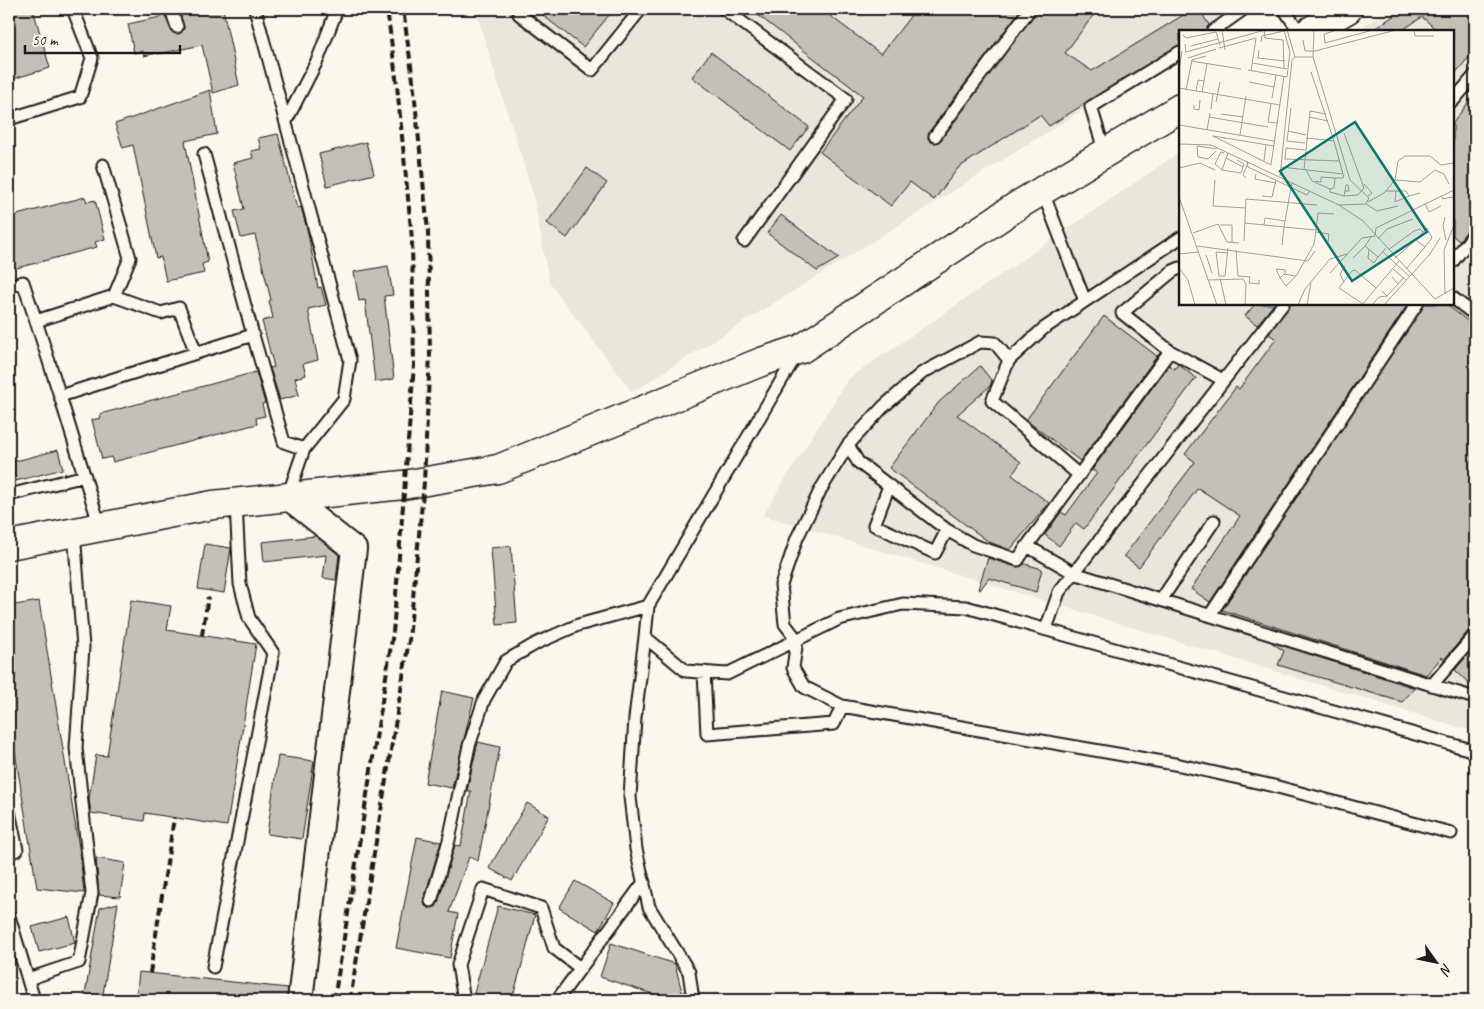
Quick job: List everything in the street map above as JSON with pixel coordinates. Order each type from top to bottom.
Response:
[{"type":"main road","points":[[1312,30],[1348,9]]},
{"type":"main road","points":[[9,545],[213,505],[417,483],[498,468],[761,362],[801,349],[1042,190],[1179,109]]},
{"type":"street","points":[[288,497],[354,549],[300,1000]]},
{"type":"lane","points":[[9,119],[80,97],[92,58],[73,9]]},
{"type":"lane","points":[[170,9],[177,27]]},
{"type":"lane","points":[[255,9],[350,360],[344,399],[304,449],[288,497]]},
{"type":"lane","points":[[286,121],[318,59],[337,9]]},
{"type":"lane","points":[[520,14],[592,70],[641,9]]},
{"type":"lane","points":[[724,9],[846,99],[744,241]]},
{"type":"lane","points":[[935,136],[1030,9]]},
{"type":"lane","points":[[1214,30],[1244,9]]},
{"type":"lane","points":[[1284,9],[1298,30]]},
{"type":"lane","points":[[1105,153],[1091,107],[1179,53]]},
{"type":"lane","points":[[1454,100],[1475,75]]},
{"type":"lane","points":[[204,154],[284,442],[304,449]]},
{"type":"lane","points":[[103,165],[130,258],[114,296]]},
{"type":"lane","points":[[1042,190],[1085,301]]},
{"type":"lane","points":[[1454,260],[1475,233]]},
{"type":"lane","points":[[1079,475],[992,401],[1009,360],[1043,328],[1179,239]]},
{"type":"lane","points":[[1179,268],[1173,271],[1122,313],[1170,351],[1223,380]]},
{"type":"lane","points":[[9,286],[23,282],[100,527]]},
{"type":"lane","points":[[36,321],[114,296],[161,313],[180,308],[196,353]]},
{"type":"lane","points":[[1454,299],[1475,315]]},
{"type":"lane","points":[[1046,629],[1059,592],[1282,305]]},
{"type":"lane","points":[[1210,615],[1416,305]]},
{"type":"lane","points":[[60,396],[253,335]]},
{"type":"lane","points":[[1009,360],[996,343],[980,342],[922,373],[883,407],[848,445],[821,489],[797,538],[781,585],[785,624],[797,640],[793,668],[804,687],[842,706],[1180,765],[1274,786],[1451,833]]},
{"type":"lane","points":[[693,1000],[689,972],[649,906],[636,848],[630,797],[648,606],[801,349]]},
{"type":"lane","points":[[848,445],[858,462],[947,530],[973,546],[1018,560],[1170,351]]},
{"type":"lane","points":[[9,496],[85,476]]},
{"type":"lane","points":[[889,486],[874,525],[935,553],[947,530]]},
{"type":"lane","points":[[213,967],[272,653],[249,618],[240,584],[236,503]]},
{"type":"lane","points":[[1161,600],[1214,521]]},
{"type":"lane","points":[[28,978],[79,962],[92,893],[76,748],[83,647],[74,532]]},
{"type":"lane","points":[[1028,546],[1074,572],[1475,698]]},
{"type":"lane","points":[[645,637],[686,670],[727,674],[839,619],[903,604],[966,607],[1475,751]]},
{"type":"lane","points":[[431,900],[449,840],[469,746],[484,700],[506,661],[538,643],[578,625],[648,606]]},
{"type":"lane","points":[[1432,685],[1475,635]]},
{"type":"lane","points":[[704,672],[707,734],[834,724],[842,706]]},
{"type":"lane","points":[[9,811],[17,850],[9,853]]},
{"type":"lane","points":[[557,1000],[644,882]]},
{"type":"lane","points":[[464,1000],[458,965],[483,889],[540,908],[554,948],[580,968]]},
{"type":"lane","points":[[9,916],[34,1000]]},
{"type":"shaded area","points":[[475,9],[1226,9],[1229,19],[1211,30],[1179,30],[1179,50],[632,392],[549,282],[533,194]]},
{"type":"shaded area","points":[[1389,9],[1475,9],[1475,732],[763,515],[848,379],[1179,153],[1179,305],[1454,305],[1454,30],[1358,30]]},
{"type":"building","points":[[9,9],[33,9],[50,68],[9,80]]},
{"type":"building","points":[[198,9],[223,9],[239,85],[213,93],[202,45],[144,56],[143,51],[134,53],[128,24],[165,16],[172,32],[179,34],[184,28],[180,13]]},
{"type":"building","points":[[535,9],[614,9],[583,47]]},
{"type":"building","points":[[750,9],[821,9],[881,54],[916,9],[1021,9],[929,132],[928,139],[935,143],[941,140],[1037,9],[1098,9],[1065,53],[1092,71],[1193,9],[1199,9],[1209,25],[1206,30],[1179,30],[1179,46],[1049,126],[1040,115],[958,168],[934,200],[910,182],[891,206],[820,152],[863,96]]},
{"type":"building","points":[[1404,9],[1475,9],[1475,50],[1454,75],[1454,30],[1437,30],[1422,17],[1402,30],[1372,30]]},
{"type":"building","points":[[711,52],[809,127],[790,151],[692,77]]},
{"type":"building","points":[[210,90],[217,134],[185,141],[208,262],[202,264],[204,273],[166,281],[161,257],[156,258],[133,145],[123,148],[115,124]]},
{"type":"building","points":[[1475,93],[1475,226],[1469,228],[1459,241],[1454,237],[1454,122]]},
{"type":"building","points":[[278,134],[297,208],[301,207],[308,233],[318,288],[321,287],[326,305],[308,309],[318,360],[303,364],[306,375],[295,378],[299,395],[280,400],[270,368],[274,367],[262,321],[273,318],[269,301],[271,300],[255,235],[241,238],[234,211],[244,209],[233,163],[253,158],[251,151],[261,149],[258,138]]},
{"type":"building","points":[[366,142],[374,174],[327,186],[319,154]]},
{"type":"building","points":[[587,168],[607,183],[567,238],[547,223]]},
{"type":"building","points":[[85,197],[87,202],[95,200],[105,239],[95,242],[97,247],[13,269],[12,263],[9,264],[9,217]]},
{"type":"building","points":[[781,215],[839,258],[817,271],[767,233]]},
{"type":"building","points":[[388,266],[393,295],[384,296],[394,379],[375,382],[365,300],[359,301],[354,272]]},
{"type":"building","points":[[1254,305],[1273,305],[1257,325],[1245,316]]},
{"type":"building","points":[[1289,305],[1407,305],[1210,602],[1191,589],[1240,516],[1198,488],[1139,567],[1124,556],[1195,462],[1185,454],[1236,387],[1239,389],[1276,339],[1269,334]]},
{"type":"building","points":[[1423,305],[1447,305],[1475,327],[1475,628],[1469,630],[1444,660],[1442,657],[1426,675],[1222,610]]},
{"type":"building","points":[[1104,316],[1157,356],[1080,461],[1026,420]]},
{"type":"building","points":[[1178,364],[1196,378],[1084,529],[1076,523],[1059,546],[1045,535],[1061,512],[1066,515],[1097,473],[1092,470],[1169,365],[1175,369]]},
{"type":"building","points":[[980,366],[992,381],[990,386],[957,415],[1021,462],[1012,475],[1049,503],[1010,550],[989,542],[889,468],[939,402]]},
{"type":"building","points":[[256,372],[265,403],[262,404],[265,416],[256,418],[257,424],[113,462],[111,457],[102,459],[92,420],[101,418],[100,414]]},
{"type":"building","points":[[58,450],[63,469],[16,481],[12,462]]},
{"type":"building","points":[[316,536],[339,555],[336,580],[323,578],[326,555],[264,562],[262,542]]},
{"type":"building","points":[[205,544],[231,548],[224,593],[198,589]]},
{"type":"building","points":[[511,546],[517,623],[497,625],[491,548]]},
{"type":"building","points":[[988,558],[1016,567],[1025,564],[1042,569],[1036,592],[989,578],[980,590],[978,589]]},
{"type":"building","points":[[131,600],[171,606],[167,630],[256,644],[227,826],[145,813],[144,821],[91,813],[89,799],[96,755],[107,756]]},
{"type":"building","points":[[39,601],[80,854],[84,893],[37,888],[9,715],[9,606]]},
{"type":"building","points":[[1271,642],[1415,688],[1402,702],[1278,665],[1284,651]]},
{"type":"building","points":[[1475,646],[1475,689],[1455,670]]},
{"type":"building","points":[[442,691],[474,698],[452,788],[425,783]]},
{"type":"building","points":[[478,742],[500,747],[478,861],[469,857],[449,912],[458,914],[450,958],[396,948],[417,837],[441,842],[424,899],[425,906],[429,908],[436,907],[438,903],[455,845],[461,846],[471,791],[467,791]]},
{"type":"building","points":[[278,756],[314,761],[302,839],[267,834]]},
{"type":"building","points":[[527,803],[549,816],[512,881],[489,868]]},
{"type":"building","points":[[96,858],[125,863],[120,897],[99,895]]},
{"type":"building","points":[[575,881],[614,903],[598,931],[559,908]]},
{"type":"building","points":[[118,903],[102,1000],[84,1000],[100,908]]},
{"type":"building","points":[[498,906],[535,915],[526,950],[512,1000],[472,1000]]},
{"type":"building","points":[[69,917],[75,943],[39,952],[32,927]]},
{"type":"building","points":[[611,943],[675,964],[684,1000],[671,1000],[600,977]]},
{"type":"building","points":[[139,972],[288,988],[287,1000],[136,1000]]},
{"type":"railway","points":[[334,1000],[393,633],[414,365],[412,239],[397,85],[387,9]]},
{"type":"railway","points":[[350,1000],[409,640],[424,482],[430,354],[428,231],[413,80],[403,9]]},
{"type":"railway","points":[[202,635],[208,597]]},
{"type":"railway","points":[[150,973],[174,818]]}]
